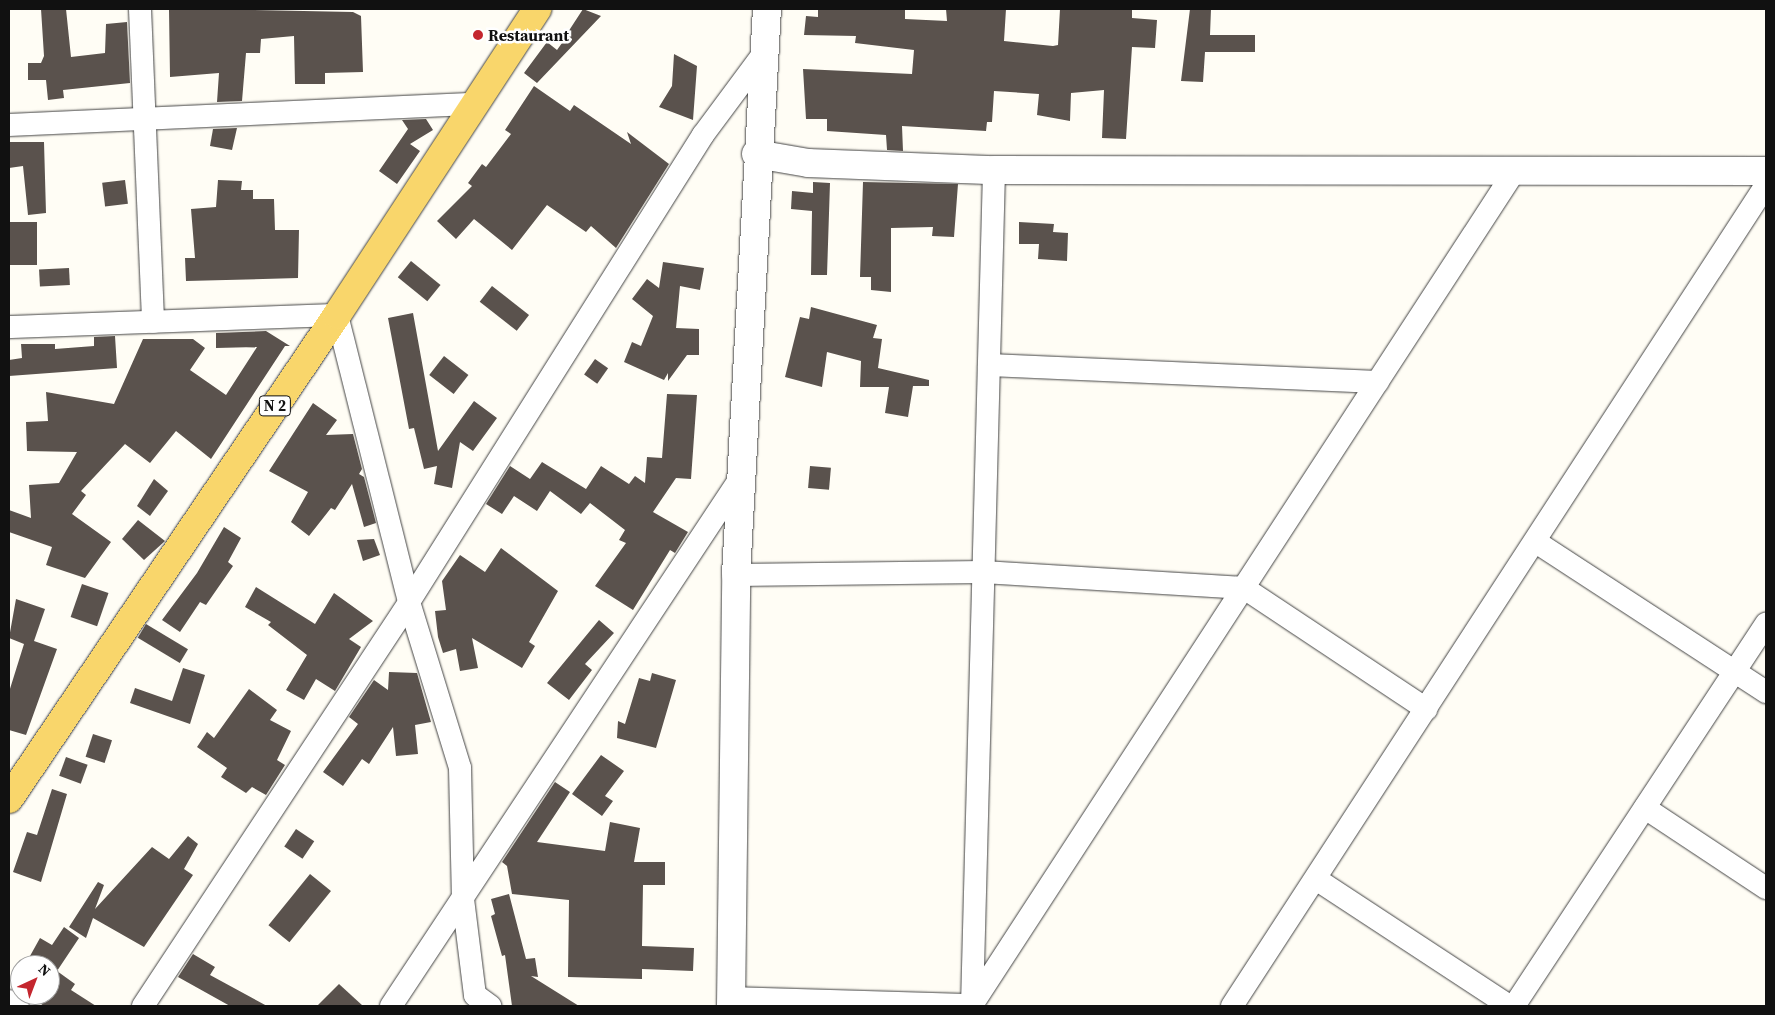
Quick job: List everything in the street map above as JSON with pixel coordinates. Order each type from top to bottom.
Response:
[{"type":"main road","name":"N 2","points":[[9,799],[337,315],[536,9]]},
{"type":"street","points":[[140,9],[153,322]]},
{"type":"street","points":[[767,9],[756,154],[736,575],[731,1002],[972,1006]]},
{"type":"street","points":[[143,1006],[409,602],[703,135],[764,53]]},
{"type":"street","points":[[9,125],[475,104]]},
{"type":"street","points":[[756,154],[808,163],[994,170],[1766,171]]},
{"type":"street","points":[[972,1006],[994,170]]},
{"type":"street","points":[[972,1006],[1514,172]]},
{"type":"street","points":[[1232,1006],[1536,542],[1766,185]]},
{"type":"street","points":[[9,327],[337,315],[409,602],[460,768],[463,899],[475,995],[490,1006]]},
{"type":"street","points":[[989,365],[1378,382]]},
{"type":"street","points":[[391,1006],[741,477]]},
{"type":"street","points":[[1536,542],[1766,692]]},
{"type":"street","points":[[736,575],[983,572],[1244,588],[1426,709]]},
{"type":"street","points":[[1514,1006],[1766,624]]},
{"type":"street","points":[[1645,808],[1766,888]]},
{"type":"street","points":[[1316,878],[1509,1006]]},
{"type":"street","points":[[9,1001],[18,1006]]},
{"type":"building","points":[[41,9],[66,9],[71,57],[105,53],[106,24],[127,22],[130,83],[63,90],[64,98],[48,100],[46,80],[28,80],[28,63],[41,63],[44,56]]},
{"type":"building","points":[[583,9],[601,16],[537,83],[524,73],[547,42],[557,50],[562,43],[558,38],[570,29]]},
{"type":"building","points":[[818,9],[905,9],[905,19],[947,21],[946,9],[1006,9],[1004,41],[1053,46],[1058,45],[1060,9],[1132,9],[1132,18],[1157,20],[1155,48],[1132,47],[1126,139],[1102,138],[1104,90],[1071,93],[1070,121],[1037,115],[1039,94],[994,91],[992,122],[987,122],[986,131],[902,126],[903,151],[887,150],[886,135],[827,131],[827,119],[806,119],[803,69],[912,74],[914,50],[855,43],[856,36],[804,35],[806,16],[818,17]]},
{"type":"building","points":[[1190,9],[1211,9],[1210,35],[1255,35],[1255,52],[1205,52],[1203,82],[1181,81]]},
{"type":"building","points":[[169,10],[353,12],[361,16],[363,72],[325,73],[325,84],[295,84],[294,36],[261,39],[260,53],[246,53],[242,101],[217,102],[219,73],[170,77]]},
{"type":"building","points":[[674,54],[697,66],[693,120],[659,107],[672,86]]},
{"type":"building","points":[[534,86],[570,111],[574,105],[631,144],[627,132],[669,164],[616,248],[591,226],[586,232],[547,205],[512,250],[474,219],[456,239],[437,221],[472,186],[468,183],[482,164],[486,167],[511,134],[505,130]]},
{"type":"building","points":[[426,119],[433,130],[410,144],[420,151],[397,184],[379,171],[408,129],[402,120]]},
{"type":"building","points":[[237,128],[232,150],[210,146],[213,129]]},
{"type":"building","points":[[9,142],[44,142],[46,213],[28,215],[23,166],[9,168]]},
{"type":"building","points":[[125,180],[128,204],[105,207],[102,183]]},
{"type":"building","points":[[218,180],[242,181],[241,190],[253,190],[253,199],[274,199],[275,230],[299,230],[298,278],[186,281],[185,258],[195,258],[191,209],[216,207]]},
{"type":"building","points":[[813,182],[830,183],[827,275],[811,275],[812,211],[791,209],[792,191],[813,193]]},
{"type":"building","points":[[863,182],[958,184],[954,237],[932,236],[933,227],[891,228],[891,292],[871,290],[871,277],[860,277]]},
{"type":"building","points":[[10,222],[37,222],[37,265],[10,265]]},
{"type":"building","points":[[1019,222],[1054,224],[1053,232],[1068,233],[1067,261],[1038,259],[1039,244],[1019,244]]},
{"type":"building","points":[[411,261],[441,285],[427,301],[398,277]]},
{"type":"building","points":[[663,262],[704,268],[700,290],[680,286],[676,328],[699,329],[699,355],[687,355],[668,381],[668,373],[664,380],[624,362],[632,342],[641,346],[653,316],[632,299],[647,279],[659,288]]},
{"type":"building","points":[[69,268],[70,285],[40,287],[39,270]]},
{"type":"building","points":[[492,286],[529,315],[517,331],[480,302]]},
{"type":"building","points":[[811,307],[877,325],[873,338],[882,339],[878,368],[929,380],[929,386],[913,386],[908,417],[885,413],[889,387],[860,387],[861,361],[827,352],[822,387],[785,377],[800,317],[809,319]]},
{"type":"building","points":[[413,313],[438,451],[474,401],[497,418],[473,451],[460,442],[452,488],[434,484],[437,466],[424,469],[414,428],[409,429],[388,318]]},
{"type":"building","points":[[266,331],[290,346],[285,346],[211,459],[176,431],[150,463],[125,444],[81,491],[86,495],[72,514],[111,542],[85,578],[46,565],[52,547],[9,532],[9,510],[31,518],[29,485],[59,483],[77,452],[27,451],[26,422],[48,421],[46,392],[114,404],[143,339],[193,339],[205,348],[190,370],[226,395],[257,347],[216,348],[216,333]]},
{"type":"building","points":[[115,336],[117,368],[9,376],[9,360],[22,358],[21,344],[55,344],[55,349],[94,346],[94,337]]},
{"type":"building","points":[[444,356],[468,375],[454,394],[429,375]]},
{"type":"building","points":[[595,359],[608,368],[597,384],[584,375]]},
{"type":"building","points":[[667,394],[697,395],[691,479],[676,478],[653,512],[688,532],[675,553],[670,550],[633,610],[595,586],[626,543],[619,540],[625,530],[590,503],[581,514],[550,491],[537,511],[514,496],[502,514],[486,504],[510,466],[530,479],[542,462],[586,489],[601,466],[629,484],[635,476],[645,483],[647,457],[662,458]]},
{"type":"building","points":[[313,403],[337,420],[326,435],[353,434],[362,469],[359,474],[364,477],[376,523],[364,527],[352,484],[335,510],[331,508],[309,536],[291,522],[308,492],[269,471]]},
{"type":"building","points":[[810,466],[831,468],[829,490],[808,488]]},
{"type":"building","points":[[154,479],[168,491],[150,516],[137,506]]},
{"type":"building","points":[[138,520],[165,541],[144,560],[122,539]]},
{"type":"building","points":[[224,527],[241,538],[228,562],[233,566],[206,605],[200,602],[180,632],[162,620],[197,573]]},
{"type":"building","points":[[374,539],[380,555],[363,561],[357,540]]},
{"type":"building","points":[[501,548],[558,591],[529,642],[535,646],[522,668],[472,638],[478,668],[460,671],[456,649],[443,653],[438,637],[435,611],[446,610],[442,581],[460,555],[485,572]]},
{"type":"building","points":[[82,584],[108,593],[97,626],[71,617]]},
{"type":"building","points":[[256,587],[315,624],[334,593],[373,621],[349,639],[361,647],[335,691],[316,679],[304,700],[286,690],[307,655],[268,625],[271,622],[245,607]]},
{"type":"building","points":[[16,599],[45,609],[34,641],[57,649],[26,735],[9,730],[9,692],[24,644],[9,638]]},
{"type":"building","points":[[599,620],[614,633],[585,664],[592,670],[569,700],[547,683]]},
{"type":"building","points":[[146,624],[188,649],[180,663],[138,638]]},
{"type":"building","points":[[183,668],[205,675],[190,724],[130,703],[135,688],[172,701]]},
{"type":"building","points":[[389,672],[417,673],[431,722],[415,725],[418,754],[396,756],[393,727],[369,764],[362,759],[343,786],[323,772],[358,724],[349,717],[374,680],[388,690]]},
{"type":"building","points":[[652,673],[676,680],[656,748],[617,738],[618,721],[625,724],[639,678],[650,681]]},
{"type":"building","points":[[249,689],[277,710],[270,720],[291,731],[277,760],[285,765],[266,795],[252,787],[246,793],[221,777],[227,768],[197,747],[207,732],[214,738]]},
{"type":"building","points":[[93,734],[112,740],[105,763],[86,757]]},
{"type":"building","points":[[601,755],[624,771],[605,796],[613,801],[602,816],[572,794]]},
{"type":"building","points":[[66,757],[88,765],[81,784],[59,776]]},
{"type":"building","points":[[555,782],[570,792],[537,842],[605,851],[610,822],[640,828],[634,862],[665,862],[665,885],[643,885],[642,946],[694,948],[693,971],[642,969],[642,979],[568,977],[569,900],[512,894],[507,866],[502,862]]},
{"type":"building","points":[[52,789],[67,794],[41,882],[13,872],[27,832],[37,835]]},
{"type":"building","points":[[296,829],[314,841],[302,859],[284,846]]},
{"type":"building","points":[[188,836],[198,844],[184,869],[193,875],[144,947],[93,918],[86,938],[69,927],[98,882],[104,885],[95,909],[152,847],[169,859]]},
{"type":"building","points":[[310,874],[331,891],[289,942],[268,925]]},
{"type":"building","points":[[509,894],[526,959],[535,958],[538,977],[531,976],[579,1006],[512,1006],[505,955],[502,956],[491,916],[495,914],[491,899]]},
{"type":"building","points":[[64,927],[79,938],[60,966],[60,955],[31,955],[40,938],[52,945]]},
{"type":"building","points":[[193,954],[215,967],[210,975],[267,1006],[230,1006],[178,977]]},
{"type":"building","points":[[60,973],[75,984],[71,990],[96,1006],[43,1005],[60,1005]]},
{"type":"building","points":[[339,984],[363,1006],[317,1006]]},
{"type":"place","name":"Restaurant","points":[[478,35]]}]
